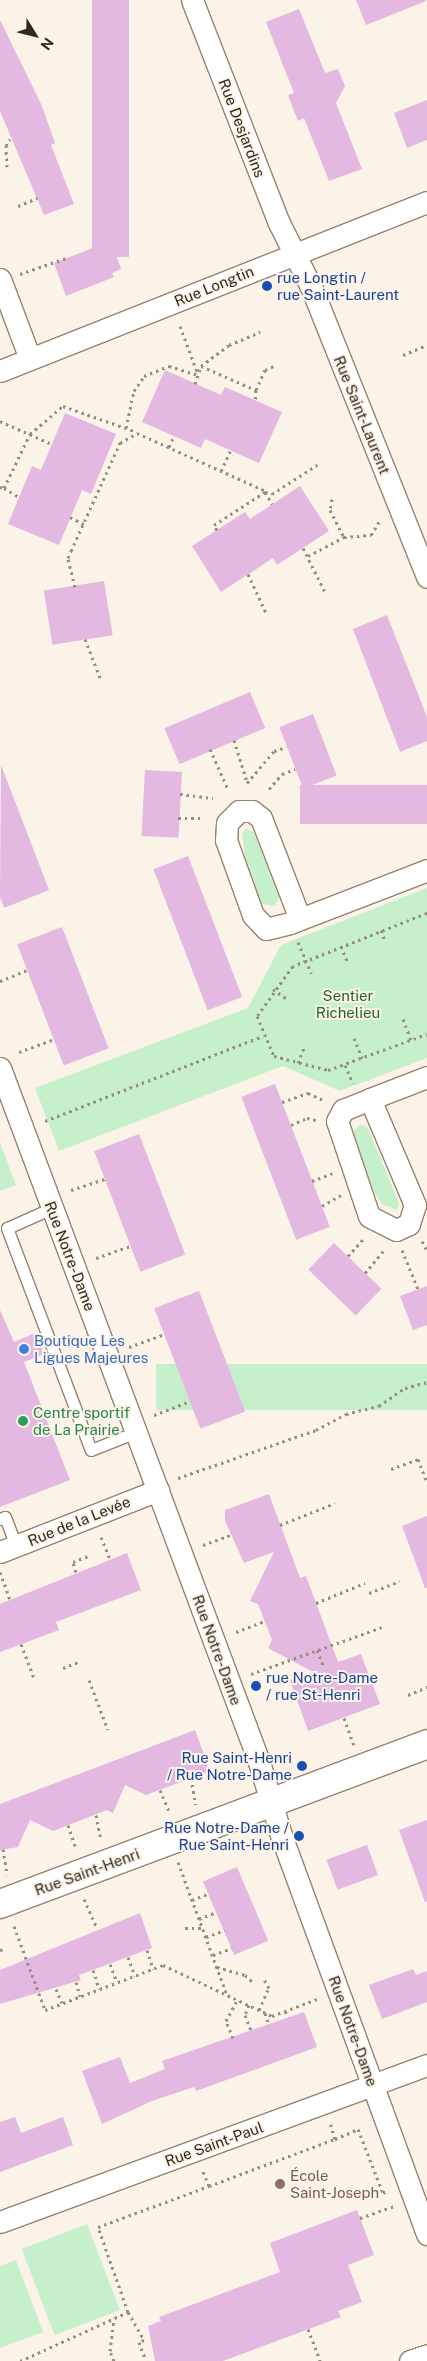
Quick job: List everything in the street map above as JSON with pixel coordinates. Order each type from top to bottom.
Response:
[{"type":"street","name":"Rue Desjardins","points":[[192,0],[292,255]]},
{"type":"street","name":"Rue Longtin","points":[[0,370],[427,202]]},
{"type":"street","name":"Rue Saint-Laurent","points":[[292,255],[312,289],[427,577]]},
{"type":"street","points":[[0,280],[30,358]]},
{"type":"street","points":[[299,929],[261,818],[252,811],[237,812],[227,824],[226,840],[258,922],[270,930],[299,929],[427,870]]},
{"type":"street","name":"Rue Notre-Dame","points":[[0,1068],[158,1490],[427,2234]]},
{"type":"street","points":[[370,1099],[415,1205],[409,1224],[394,1230],[369,1216],[339,1136],[337,1121],[343,1110],[370,1099],[427,1077]]},
{"type":"street","name":"Rue de la Levée","points":[[8,1549],[158,1490]]},
{"type":"street","name":"Rue Saint-Henri","points":[[6,1913],[271,1802],[427,1744]]},
{"type":"street","name":"Rue Saint-Paul","points":[[0,2222],[427,2065]]},
{"type":"street","points":[[410,2361],[427,2355]]},
{"type":"lane","points":[[52,1208],[3,1227],[91,1450],[136,1432]]},
{"type":"lane","points":[[0,1519],[5,1517],[8,1549]]},
{"type":"path","points":[[7,167],[6,146],[10,139]]},
{"type":"path","points":[[18,206],[37,198]]},
{"type":"path","points":[[0,280],[69,257]]},
{"type":"path","points":[[180,326],[198,374]]},
{"type":"path","points":[[195,384],[201,366],[229,345],[260,332]]},
{"type":"path","points":[[404,355],[427,346]]},
{"type":"path","points":[[126,428],[134,391],[144,376],[169,366],[198,374]]},
{"type":"path","points":[[201,366],[256,390]]},
{"type":"path","points":[[256,401],[256,390],[265,370],[274,366]]},
{"type":"path","points":[[19,497],[2,488],[30,434],[63,406],[126,428],[272,494],[317,465]]},
{"type":"path","points":[[0,421],[52,444]]},
{"type":"path","points":[[0,428],[6,423]]},
{"type":"path","points":[[75,587],[68,558],[120,443],[137,433]]},
{"type":"path","points":[[169,447],[174,436]]},
{"type":"path","points":[[221,471],[231,450]]},
{"type":"path","points":[[104,464],[110,467]]},
{"type":"path","points":[[266,491],[272,504]]},
{"type":"path","points":[[217,530],[214,525],[266,491]]},
{"type":"path","points":[[332,499],[330,510],[344,537]]},
{"type":"path","points":[[308,556],[344,537],[371,535],[382,516]]},
{"type":"path","points":[[70,517],[84,524]]},
{"type":"path","points":[[304,548],[325,592]]},
{"type":"path","points":[[248,574],[267,615]]},
{"type":"path","points":[[85,640],[101,680]]},
{"type":"path","points":[[234,740],[247,783],[274,752],[286,747]]},
{"type":"path","points":[[210,749],[227,787]]},
{"type":"path","points":[[268,789],[282,774],[295,769]]},
{"type":"path","points":[[180,794],[213,798]]},
{"type":"path","points":[[178,818],[204,818]]},
{"type":"path","points":[[427,913],[305,960],[287,971],[257,1016],[263,1036],[274,1056],[328,1070],[427,1034]]},
{"type":"path","points":[[299,929],[305,960],[311,973]]},
{"type":"path","points":[[382,930],[385,941]]},
{"type":"path","points":[[341,946],[347,961]]},
{"type":"path","points":[[0,981],[27,970]]},
{"type":"path","points":[[273,990],[286,998]]},
{"type":"path","points":[[403,1019],[411,1040]]},
{"type":"path","points":[[45,1121],[263,1036]]},
{"type":"path","points":[[19,1052],[54,1038]]},
{"type":"path","points":[[354,1038],[362,1058]]},
{"type":"path","points":[[298,1063],[305,1045]]},
{"type":"path","points":[[346,1065],[354,1086]]},
{"type":"path","points":[[282,1102],[308,1093],[343,1110]]},
{"type":"path","points":[[71,1190],[104,1179]]},
{"type":"path","points":[[365,1273],[384,1252],[394,1230]]},
{"type":"path","points":[[394,1230],[418,1289]]},
{"type":"path","points":[[96,1258],[131,1246]]},
{"type":"path","points":[[129,1347],[164,1334]]},
{"type":"path","points":[[178,1478],[316,1430],[346,1414],[379,1406],[405,1388],[427,1382]]},
{"type":"path","points":[[154,1414],[190,1401]]},
{"type":"path","points":[[391,1468],[418,1459],[427,1482]]},
{"type":"path","points":[[280,1524],[335,1503]]},
{"type":"path","points":[[98,1530],[110,1559]]},
{"type":"path","points":[[203,1545],[230,1535]]},
{"type":"path","points":[[76,1572],[73,1562],[90,1555]]},
{"type":"path","points":[[0,1572],[10,1600]]},
{"type":"path","points":[[369,1593],[400,1581]]},
{"type":"path","points":[[316,1603],[365,1582]]},
{"type":"path","points":[[0,1591],[6,1589]]},
{"type":"path","points":[[236,1632],[264,1621]]},
{"type":"path","points":[[251,1674],[382,1627]]},
{"type":"path","points":[[21,1644],[34,1678]]},
{"type":"path","points":[[317,1650],[324,1668]]},
{"type":"path","points":[[63,1668],[81,1661]]},
{"type":"path","points":[[89,1680],[108,1730]]},
{"type":"path","points":[[408,1695],[427,1687]]},
{"type":"path","points":[[344,1718],[354,1746]]},
{"type":"path","points":[[191,1778],[196,1804]]},
{"type":"path","points":[[160,1790],[170,1814]]},
{"type":"path","points":[[96,1815],[100,1840]]},
{"type":"path","points":[[68,1825],[76,1849]]},
{"type":"path","points":[[3,1849],[7,1875]]},
{"type":"path","points":[[178,1862],[228,1995]]},
{"type":"path","points":[[192,1900],[208,1894]]},
{"type":"path","points":[[82,1897],[97,1928]]},
{"type":"path","points":[[6,1913],[45,2010],[163,1965],[272,2016],[320,1998]]},
{"type":"path","points":[[199,1919],[214,1913]]},
{"type":"path","points":[[185,1928],[202,1928]]},
{"type":"path","points":[[206,1937],[225,1930]]},
{"type":"path","points":[[213,1955],[232,1948]]},
{"type":"path","points":[[147,1950],[153,1968]]},
{"type":"path","points":[[128,1957],[135,1976]]},
{"type":"path","points":[[110,1964],[117,1982]]},
{"type":"path","points":[[217,1968],[245,1975],[254,1983]]},
{"type":"path","points":[[92,1970],[99,1989]]},
{"type":"path","points":[[259,2010],[269,1988],[264,1979]]},
{"type":"path","points":[[76,1982],[80,1996]]},
{"type":"path","points":[[56,1989],[62,2003]]},
{"type":"path","points":[[233,2038],[226,2021],[237,2000]]},
{"type":"path","points":[[249,2005],[245,2015],[251,2031]]},
{"type":"path","points":[[285,2011],[288,2018]]},
{"type":"path","points":[[265,2013],[269,2024]]},
{"type":"path","points":[[330,2123],[335,2139]]},
{"type":"path","points":[[146,2361],[139,2342],[144,2340],[128,2312],[98,2227],[358,2129],[383,2193],[386,2192]]},
{"type":"path","points":[[203,2170],[209,2186]]},
{"type":"path","points":[[360,2218],[396,2206]]},
{"type":"path","points":[[20,2361],[128,2312]]},
{"type":"path","points":[[114,2318],[110,2351],[114,2361]]},
{"type":"path","points":[[308,2329],[320,2361]]},
{"type":"green space","points":[[246,828],[254,833],[279,897],[275,906],[262,904],[245,857],[242,834]]},
{"type":"green space","name":"Sentier Richelieu","points":[[427,888],[427,1058],[340,1091],[283,1066],[59,1151],[35,1088],[248,1008],[281,945]]},
{"type":"green space","points":[[361,1124],[368,1128],[399,1203],[397,1210],[382,1204],[374,1192],[352,1133]]},
{"type":"green space","points":[[0,1143],[16,1185],[0,1191]]},
{"type":"green space","points":[[156,1364],[427,1364],[427,1410],[156,1410]]},
{"type":"green space","points":[[87,2224],[120,2310],[55,2335],[22,2249]]},
{"type":"green space","points":[[16,2260],[43,2332],[0,2348],[0,2266]]},
{"type":"building","points":[[92,0],[129,0],[129,257],[92,257]]},
{"type":"building","points":[[356,0],[425,0],[426,1],[366,25]]},
{"type":"building","points":[[299,9],[325,73],[338,69],[345,86],[336,103],[362,169],[329,181],[304,118],[298,121],[288,95],[294,93],[266,22]]},
{"type":"building","points":[[0,20],[42,106],[55,143],[51,145],[74,204],[44,215],[0,111]]},
{"type":"building","points":[[427,100],[427,140],[407,148],[394,113]]},
{"type":"building","points":[[111,241],[121,269],[112,273],[114,277],[66,296],[54,263]]},
{"type":"building","points":[[165,370],[221,395],[225,387],[282,412],[259,463],[205,439],[201,448],[142,422]]},
{"type":"building","points":[[65,413],[116,434],[91,494],[82,490],[59,545],[8,524],[32,466],[41,470]]},
{"type":"building","points":[[300,486],[329,531],[277,565],[273,558],[221,592],[192,546],[245,512],[250,519]]},
{"type":"building","points":[[104,581],[113,635],[52,645],[44,591]]},
{"type":"building","points":[[387,615],[427,717],[427,741],[400,752],[353,629]]},
{"type":"building","points":[[250,692],[265,728],[180,764],[164,728]]},
{"type":"building","points":[[313,714],[337,776],[303,789],[279,727]]},
{"type":"building","points":[[1,765],[49,890],[4,908],[0,897]]},
{"type":"building","points":[[145,770],[182,772],[178,838],[142,836]]},
{"type":"building","points":[[300,785],[427,785],[427,824],[300,824]]},
{"type":"building","points":[[188,856],[242,997],[208,1010],[153,869]]},
{"type":"building","points":[[62,927],[109,1048],[64,1066],[17,944]]},
{"type":"building","points":[[275,1084],[330,1227],[296,1240],[241,1097]]},
{"type":"building","points":[[139,1134],[185,1254],[140,1272],[94,1151]]},
{"type":"building","points":[[334,1243],[381,1289],[356,1315],[308,1270]]},
{"type":"building","points":[[427,1286],[427,1325],[413,1330],[400,1296]]},
{"type":"building","points":[[199,1291],[245,1411],[200,1429],[154,1308]]},
{"type":"building","name":"Centre sportif de La Prairie","points":[[0,1310],[14,1342],[35,1333],[44,1354],[24,1362],[70,1480],[0,1507]]},
{"type":"building","points":[[269,1494],[300,1578],[306,1576],[338,1662],[361,1654],[380,1704],[308,1731],[290,1680],[313,1672],[268,1648],[272,1640],[258,1604],[250,1601],[274,1552],[244,1563],[225,1521],[225,1510]]},
{"type":"building","points":[[427,1516],[427,1588],[425,1588],[402,1526]]},
{"type":"building","points":[[127,1553],[141,1590],[56,1622],[59,1630],[0,1652],[0,1604]]},
{"type":"building","points":[[195,1730],[210,1771],[146,1795],[125,1785],[113,1813],[107,1810],[53,1831],[30,1820],[18,1847],[0,1850],[0,1804]]},
{"type":"building","points":[[427,1820],[427,1902],[425,1902],[399,1830]]},
{"type":"building","points":[[367,1845],[378,1875],[338,1890],[327,1860]]},
{"type":"building","points":[[237,1867],[268,1941],[234,1955],[203,1881]]},
{"type":"building","points":[[140,1913],[152,1948],[79,1975],[81,1980],[0,2004],[0,1970]]},
{"type":"building","points":[[413,1969],[416,1975],[427,1971],[427,2002],[382,2019],[369,1985]]},
{"type":"building","points":[[304,2012],[317,2047],[196,2091],[194,2087],[152,2101],[102,2124],[82,2071],[120,2057],[130,2083],[165,2069],[162,2061]]},
{"type":"building","points":[[15,2117],[21,2133],[63,2117],[73,2145],[0,2172],[0,2122]]},
{"type":"building","points":[[357,2210],[374,2255],[348,2265],[362,2302],[338,2311],[341,2317],[223,2361],[155,2361],[148,2326],[161,2321],[159,2317],[280,2272],[270,2243]]},
{"type":"place","name":"rue Longtin / rue Saint-Laurent","points":[[267,286]]},
{"type":"place","name":"Boutique Les Ligues Majeures","points":[[24,1349]]},
{"type":"place","name":"Centre sportif de La Prairie","points":[[23,1421]]},
{"type":"place","name":"rue Notre-Dame / rue St-Henri","points":[[256,1686]]},
{"type":"place","name":"Rue Saint-Henri / Rue Notre-Dame","points":[[302,1766]]},
{"type":"place","name":"Rue Notre-Dame / Rue Saint-Henri","points":[[299,1836]]},
{"type":"place","name":"École Saint-Joseph","points":[[280,2184]]}]
